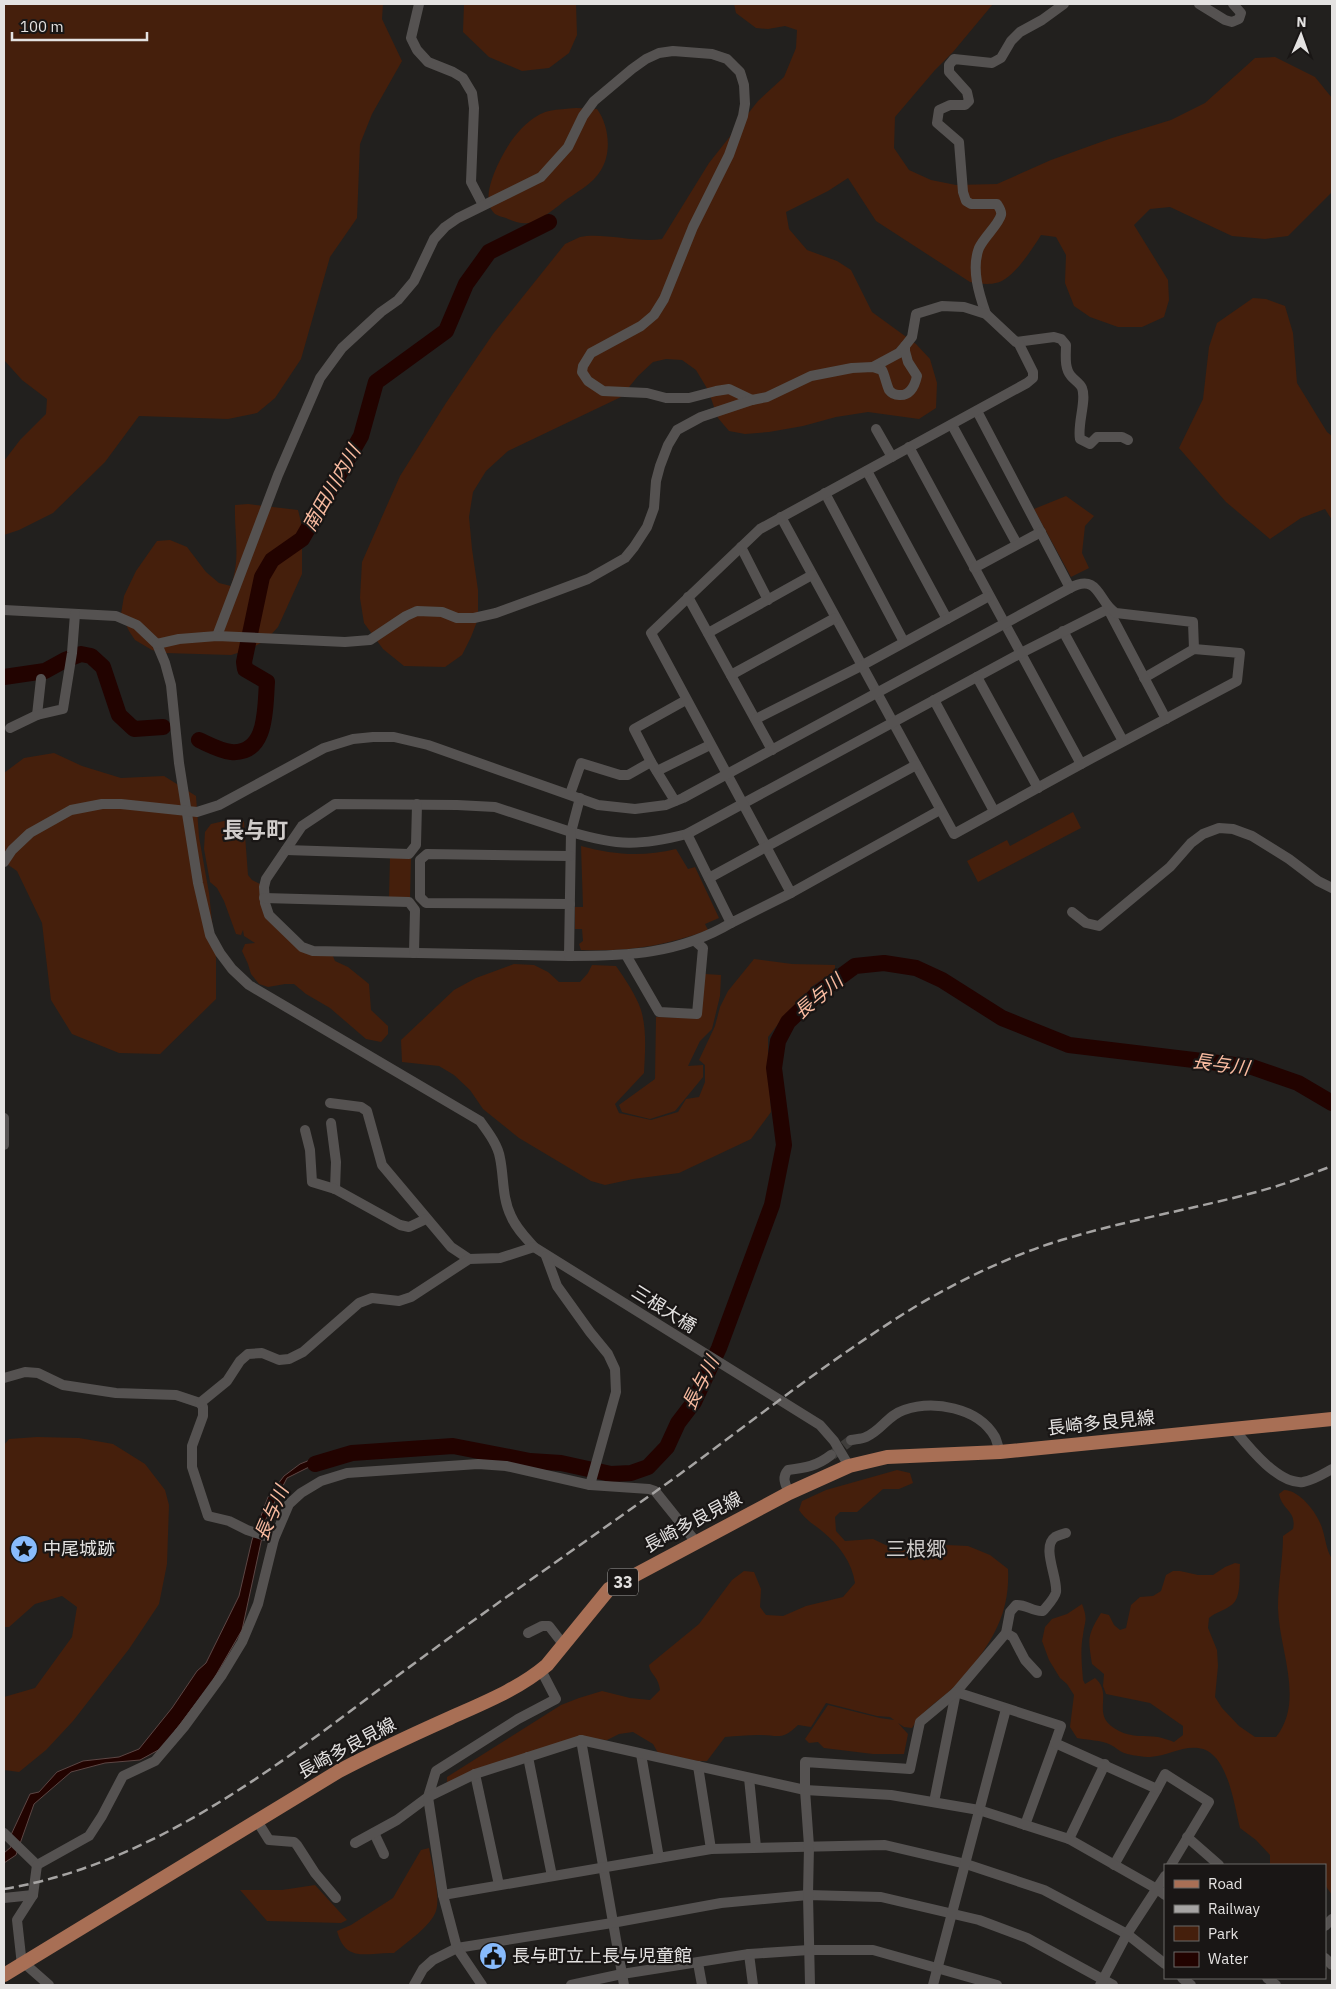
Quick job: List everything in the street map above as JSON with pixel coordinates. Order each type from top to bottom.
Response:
[{"type":"main road","name":"長崎多良見線","points":[[4,1975],[354,1763],[491,1699],[535,1675],[609,1589],[789,1493],[849,1466],[887,1457],[1000,1452],[1332,1419]]},
{"type":"street","points":[[419,4],[411,38],[417,50],[428,62],[463,78],[472,93],[474,108],[471,182],[483,205]]},
{"type":"street","points":[[986,314],[977,285],[977,260],[979,250],[986,236],[1001,215],[997,204],[971,204],[966,201],[963,192],[959,142],[937,123],[939,110],[950,105],[965,105],[969,100],[967,92],[949,72],[949,64],[954,60],[992,64],[1002,58],[1011,40],[1020,32],[1042,20],[1064,4]]},
{"type":"street","points":[[1199,4],[1225,20],[1232,22],[1239,19],[1241,13],[1233,4]]},
{"type":"street","points":[[217,636],[278,475],[320,378],[342,348],[381,312],[398,300],[414,280],[434,239],[445,227],[483,205],[541,177],[568,147],[583,116],[594,101],[632,69],[659,53],[673,51],[712,54],[728,59],[740,72],[744,85],[745,104],[743,116],[729,155],[693,227],[664,299],[654,315],[642,326],[591,352],[583,366],[582,372],[588,381],[603,391],[647,392],[666,398],[690,398],[729,389],[752,400]]},
{"type":"street","points":[[4,610],[116,616],[137,624],[157,644],[179,638],[217,636],[345,642],[370,640],[406,616],[417,611],[442,612],[457,618],[474,618],[496,612],[588,579],[625,558],[647,527],[654,508],[656,480],[660,466],[668,445],[677,430],[700,418],[752,400],[767,397],[810,376],[852,368],[873,367],[880,364],[899,352],[912,337],[916,314],[942,306],[964,307],[986,314],[1003,331],[1018,342],[1033,372],[1033,378],[1027,384],[760,529],[650,633],[726,775],[744,803],[791,893]]},
{"type":"street","points":[[1018,342],[1054,338],[1061,339],[1066,345],[1066,360],[1069,374],[1082,388],[1083,396],[1079,423],[1080,439],[1090,444],[1097,437],[1122,437],[1128,440]]},
{"type":"street","points":[[873,367],[882,370],[894,395],[902,396],[908,394],[914,386],[917,376],[908,362],[905,346]]},
{"type":"street","points":[[977,411],[1070,588]]},
{"type":"street","points":[[952,425],[1018,544]]},
{"type":"street","points":[[876,429],[892,458]]},
{"type":"street","points":[[909,448],[1081,764]]},
{"type":"street","points":[[867,471],[947,619]]},
{"type":"street","points":[[825,494],[904,642]]},
{"type":"street","points":[[781,517],[954,834],[1237,681],[1240,653],[1194,648],[1144,678]]},
{"type":"street","points":[[974,568],[1040,532]]},
{"type":"street","points":[[741,547],[768,600]]},
{"type":"street","points":[[708,633],[812,575]]},
{"type":"street","points":[[4,862],[12,850],[30,833],[71,810],[112,804],[197,812],[219,805],[324,748],[353,739],[373,737],[394,737],[428,745],[598,805],[635,809],[666,805],[877,694],[1070,588],[1084,583],[1091,584],[1097,589],[1166,718]]},
{"type":"street","points":[[756,720],[862,666],[989,596]]},
{"type":"street","points":[[688,597],[772,750]]},
{"type":"street","points":[[1108,609],[1116,614],[1194,622],[1194,648]]},
{"type":"street","points":[[940,810],[713,934],[658,951],[626,955],[569,956],[313,951],[302,947],[268,915],[264,898],[266,879],[302,826],[336,804],[418,804],[495,807],[570,832],[620,844],[642,843],[687,834],[1020,653],[1108,609]]},
{"type":"street","points":[[10,728],[37,715],[63,709],[72,653],[75,614]]},
{"type":"street","points":[[731,675],[835,618]]},
{"type":"street","points":[[1063,631],[1123,741]]},
{"type":"street","name":"三根大橋","points":[[157,644],[165,663],[170,685],[179,763],[198,883],[210,935],[232,969],[249,985],[480,1121],[490,1135],[500,1156],[510,1215],[521,1233],[534,1247],[820,1424],[834,1441],[849,1466]]},
{"type":"street","points":[[977,677],[1038,788]]},
{"type":"street","points":[[37,715],[41,679]]},
{"type":"street","points":[[675,801],[651,762],[634,729],[686,700]]},
{"type":"street","points":[[934,700],[994,812]]},
{"type":"street","points":[[657,771],[710,745]]},
{"type":"street","points":[[570,794],[580,764],[620,775],[628,775],[651,762]]},
{"type":"street","points":[[709,878],[916,766]]},
{"type":"street","points":[[569,956],[570,832],[580,798]]},
{"type":"street","points":[[286,850],[409,854],[416,845],[418,804]]},
{"type":"street","points":[[1072,912],[1086,924],[1098,926],[1170,867],[1191,843],[1203,834],[1219,828],[1233,829],[1252,836],[1289,859],[1318,881],[1332,888]]},
{"type":"street","points":[[687,834],[731,923]]},
{"type":"street","points":[[570,856],[427,854],[420,860],[420,897],[426,903],[570,904]]},
{"type":"street","points":[[264,898],[409,902],[415,910],[414,953]]},
{"type":"street","points":[[626,955],[659,1012],[696,1014],[703,948],[695,941]]},
{"type":"street","points":[[330,1103],[361,1107],[367,1111],[382,1165],[451,1247],[470,1259]]},
{"type":"street","points":[[4,1118],[4,1145]]},
{"type":"street","points":[[331,1123],[336,1162],[335,1189]]},
{"type":"street","points":[[305,1130],[310,1150],[312,1182],[335,1189],[400,1226],[409,1227],[426,1219]]},
{"type":"street","points":[[200,1403],[227,1381],[240,1361],[248,1354],[262,1353],[279,1360],[289,1359],[303,1352],[359,1303],[372,1298],[399,1301],[411,1297],[470,1259],[500,1258],[534,1247]]},
{"type":"street","points":[[546,1256],[558,1286],[608,1354],[615,1370],[616,1392],[591,1482]]},
{"type":"street","points":[[4,1378],[26,1372],[38,1372],[63,1384],[116,1393],[176,1395],[200,1403],[203,1407],[203,1416],[192,1446],[192,1468],[208,1516],[229,1521],[272,1539]]},
{"type":"street","points":[[851,1440],[865,1438],[875,1432],[890,1417],[904,1410],[946,1406],[973,1417],[986,1427],[994,1437],[1000,1452]]},
{"type":"street","points":[[1233,1428],[1252,1451],[1275,1472],[1291,1480],[1307,1481],[1332,1469]]},
{"type":"street","points":[[789,1493],[784,1479],[784,1475],[788,1470],[815,1466],[831,1456]]},
{"type":"street","points":[[38,1865],[88,1836],[102,1816],[124,1776],[155,1761],[184,1727],[222,1675],[242,1642],[258,1604],[272,1539],[289,1504],[301,1493],[321,1481],[347,1474],[478,1464],[506,1466],[591,1482],[638,1487],[655,1491],[696,1542]]},
{"type":"street","points":[[810,1985],[809,1846],[804,1790],[805,1762],[910,1769],[920,1722],[956,1692],[1006,1633],[1010,1612],[1016,1605],[1022,1604],[1037,1612],[1042,1612],[1056,1593],[1056,1579],[1050,1560],[1050,1543],[1054,1538],[1066,1533]]},
{"type":"street","points":[[528,1634],[542,1626],[549,1626],[563,1644]]},
{"type":"street","points":[[1006,1633],[1013,1637],[1024,1660],[1037,1673]]},
{"type":"street","points":[[482,1985],[457,1948],[443,1894],[428,1797],[436,1771],[518,1719],[556,1699],[541,1670]]},
{"type":"street","points":[[956,1692],[1061,1726],[1025,1825]]},
{"type":"street","points":[[934,1802],[956,1692]]},
{"type":"street","points":[[933,1985],[1006,1708]]},
{"type":"street","points":[[581,1740],[624,1985]]},
{"type":"street","points":[[354,1843],[397,1820],[428,1797],[475,1774],[581,1740],[804,1790],[890,1795],[980,1810],[1069,1839],[1161,1892],[1127,1934],[1105,1983],[1027,1938],[979,1920],[881,1897],[808,1895],[721,1903],[457,1948],[433,1960],[423,1969],[414,1985]]},
{"type":"street","points":[[1055,1743],[1157,1788]]},
{"type":"street","points":[[641,1754],[659,1858]]},
{"type":"street","points":[[528,1757],[552,1876]]},
{"type":"street","points":[[1069,1839],[1104,1764]]},
{"type":"street","points":[[698,1766],[712,1849]]},
{"type":"street","points":[[475,1774],[498,1885]]},
{"type":"street","points":[[1114,1865],[1165,1774],[1209,1802],[1172,1864]]},
{"type":"street","points":[[749,1778],[756,1847]]},
{"type":"street","points":[[257,1821],[269,1840],[294,1842],[315,1873],[336,1898]]},
{"type":"street","points":[[4,1833],[38,1865]]},
{"type":"street","points":[[374,1833],[384,1854]]},
{"type":"street","points":[[1187,1837],[1218,1864]]},
{"type":"street","points":[[443,1894],[712,1849],[885,1845],[966,1864],[1044,1890],[1127,1934],[1164,1963]]},
{"type":"street","points":[[38,1865],[33,1896],[17,1920],[23,1964],[49,1985]]},
{"type":"street","points":[[4,1898],[33,1896]]},
{"type":"street","points":[[571,1985],[622,1974],[749,1954],[809,1950],[873,1950],[997,1985]]},
{"type":"street","points":[[749,1954],[752,1985]]},
{"type":"street","points":[[698,1963],[702,1985]]},
{"type":"green space","points":[[4,4],[383,4],[382,19],[402,61],[372,114],[360,144],[357,218],[330,257],[301,359],[275,398],[257,413],[228,419],[139,416],[105,462],[53,513],[19,530],[4,535],[4,461],[20,440],[46,414],[47,399],[22,380],[4,360]]},
{"type":"green space","points":[[464,4],[576,4],[577,35],[569,53],[549,68],[522,71],[489,57],[463,32]]},
{"type":"green space","points":[[734,4],[993,4],[895,117],[894,148],[909,170],[931,180],[956,185],[997,184],[1051,160],[1112,138],[1171,120],[1205,103],[1255,58],[1275,57],[1315,77],[1332,98],[1332,192],[1288,236],[1265,239],[1232,236],[1170,207],[1150,209],[1134,225],[1168,280],[1169,300],[1164,317],[1142,327],[1118,327],[1090,317],[1074,306],[1065,283],[1066,255],[1056,237],[1041,235],[1020,265],[1001,281],[988,284],[970,282],[876,221],[848,178],[828,191],[786,212],[789,229],[807,250],[837,261],[851,270],[872,312],[916,344],[930,359],[937,383],[936,408],[919,419],[868,412],[836,417],[803,426],[745,434],[729,431],[718,418],[708,390],[696,370],[682,360],[666,359],[653,362],[638,376],[621,397],[508,451],[486,471],[473,492],[469,517],[478,590],[478,619],[471,637],[462,655],[445,667],[404,666],[383,649],[364,623],[360,598],[362,562],[400,476],[446,403],[493,334],[565,244],[580,237],[589,236],[609,236],[641,240],[662,239],[709,163],[758,101],[784,77],[796,48],[797,30],[785,26],[768,29],[756,28],[736,13]]},
{"type":"green space","points":[[597,109],[604,123],[608,139],[607,156],[598,175],[589,184],[541,218],[532,222],[517,222],[495,214],[489,200],[491,182],[502,157],[513,139],[524,126],[542,113],[552,110]]},
{"type":"green space","points":[[1253,298],[1266,299],[1285,306],[1293,333],[1297,383],[1327,432],[1332,436],[1332,520],[1325,509],[1301,518],[1270,539],[1226,502],[1179,448],[1203,399],[1209,347],[1217,323]]},
{"type":"green space","points":[[1066,496],[1094,516],[1085,526],[1082,553],[1089,568],[1071,577],[1034,509]]},
{"type":"green space","points":[[248,504],[298,510],[302,526],[302,574],[278,627],[266,640],[248,650],[231,655],[165,653],[152,650],[135,640],[121,614],[124,596],[136,571],[157,541],[170,540],[187,547],[206,572],[219,583],[231,586],[236,566],[235,505]]},
{"type":"green space","points":[[54,753],[82,766],[121,778],[164,776],[196,796],[199,837],[209,893],[216,958],[216,999],[160,1054],[119,1053],[72,1034],[51,1000],[42,923],[17,871],[4,862],[4,773],[24,758]]},
{"type":"green space","points":[[1073,812],[1081,828],[978,882],[967,861],[1007,840],[1010,846]]},
{"type":"green space","points":[[237,818],[242,819],[244,822],[248,875],[252,880],[260,884],[261,903],[298,947],[332,954],[335,961],[348,967],[369,984],[371,1010],[388,1026],[388,1034],[381,1042],[366,1039],[330,1008],[306,994],[294,984],[268,987],[259,984],[251,974],[242,951],[245,944],[255,943],[244,936],[243,930],[241,935],[236,934],[224,901],[217,888],[210,882],[204,849],[205,832],[211,824]]},
{"type":"green space","points":[[581,846],[628,854],[664,852],[676,849],[688,869],[695,867],[719,918],[705,924],[708,930],[661,944],[630,949],[581,950],[579,944],[583,941],[582,929],[575,929],[575,907],[583,907]]},
{"type":"green space","points":[[390,857],[411,858],[410,899],[389,898]]},
{"type":"green space","points":[[754,959],[792,964],[835,965],[835,971],[814,985],[786,1014],[768,1037],[771,1112],[751,1139],[679,1173],[605,1185],[591,1181],[519,1138],[483,1109],[470,1090],[454,1075],[439,1066],[402,1062],[401,1040],[454,990],[476,978],[514,964],[534,965],[548,972],[559,982],[580,982],[592,965],[616,966],[639,1004],[644,1025],[645,1050],[644,1073],[615,1104],[619,1113],[651,1120],[678,1112],[686,1099],[699,1097],[705,1082],[705,1065],[699,1060],[715,1026],[720,1007],[728,991]]},
{"type":"green space","points":[[705,974],[721,975],[720,996],[712,1029],[700,1041],[688,1066],[703,1065],[703,1077],[675,1111],[650,1119],[622,1112],[619,1105],[655,1079],[656,1017],[700,1018]]},
{"type":"green space","points":[[37,1437],[79,1438],[113,1444],[145,1464],[165,1490],[169,1505],[167,1564],[159,1604],[129,1649],[73,1721],[46,1750],[19,1772],[4,1770],[4,1697],[35,1688],[72,1637],[77,1607],[62,1596],[35,1604],[9,1627],[4,1627],[4,1445],[9,1439]]},
{"type":"green space","points":[[897,1470],[910,1473],[913,1483],[899,1489],[883,1489],[857,1512],[840,1512],[835,1517],[836,1531],[845,1541],[873,1539],[894,1549],[914,1551],[926,1544],[968,1546],[990,1555],[1008,1569],[1004,1610],[994,1634],[980,1657],[958,1683],[925,1711],[912,1728],[904,1727],[898,1723],[908,1734],[904,1754],[873,1754],[824,1748],[818,1742],[809,1743],[805,1739],[828,1705],[894,1720],[890,1717],[877,1716],[826,1703],[811,1727],[798,1725],[788,1733],[779,1736],[725,1737],[707,1761],[697,1761],[658,1753],[653,1744],[633,1732],[619,1734],[607,1740],[595,1739],[447,1785],[447,1777],[561,1705],[602,1691],[630,1698],[650,1700],[660,1690],[658,1681],[649,1665],[699,1624],[732,1580],[744,1571],[754,1572],[761,1589],[760,1607],[766,1615],[783,1616],[806,1606],[843,1597],[855,1583],[851,1568],[844,1554],[834,1542],[799,1510],[802,1501],[826,1490]]},
{"type":"green space","points":[[1284,1490],[1290,1491],[1308,1504],[1320,1522],[1332,1559],[1332,1895],[1326,1886],[1326,1864],[1270,1864],[1270,1855],[1256,1840],[1240,1828],[1228,1780],[1223,1769],[1208,1751],[1192,1748],[1144,1757],[1124,1753],[1103,1742],[1077,1738],[1070,1727],[1074,1695],[1067,1684],[1060,1678],[1049,1660],[1042,1641],[1045,1627],[1052,1619],[1067,1614],[1082,1604],[1085,1617],[1082,1646],[1083,1680],[1085,1684],[1095,1678],[1101,1685],[1105,1719],[1110,1725],[1124,1733],[1158,1737],[1174,1742],[1183,1735],[1183,1726],[1150,1703],[1106,1694],[1103,1686],[1104,1674],[1092,1664],[1089,1643],[1091,1632],[1101,1613],[1109,1615],[1114,1625],[1120,1630],[1126,1628],[1131,1605],[1140,1597],[1153,1596],[1161,1591],[1166,1575],[1173,1571],[1213,1575],[1225,1567],[1235,1563],[1240,1564],[1239,1588],[1234,1603],[1209,1618],[1208,1628],[1217,1650],[1218,1666],[1215,1697],[1222,1708],[1239,1726],[1255,1737],[1276,1737],[1284,1723],[1289,1708],[1290,1691],[1278,1608],[1283,1536],[1293,1529],[1294,1523],[1279,1494]]},
{"type":"green space","points":[[429,1848],[436,1880],[437,1905],[436,1911],[429,1922],[418,1934],[394,1953],[359,1954],[346,1948],[337,1931],[351,1925],[393,1898],[421,1850]]},
{"type":"green space","points":[[315,1885],[347,1920],[341,1923],[267,1921],[240,1890],[282,1890]]},
{"type":"water","points":[[340,1457],[307,1468],[287,1478],[266,1519],[242,1630],[212,1682],[162,1748],[140,1760],[105,1763],[71,1772],[34,1804],[16,1855],[4,1863],[4,1853],[11,1847],[10,1837],[30,1794],[39,1792],[57,1772],[83,1761],[119,1757],[139,1749],[172,1708],[197,1671],[206,1663],[239,1596],[252,1540],[268,1497],[284,1476],[300,1464],[315,1458]]},
{"type":"waterway","name":"南田川内川","points":[[199,740],[231,752],[243,751],[252,746],[258,738],[264,716],[267,682],[245,669],[244,662],[262,577],[272,560],[302,539],[361,436],[376,382],[446,331],[466,284],[489,252],[549,222]]},
{"type":"waterway","name":"南田川内川","points":[[4,677],[45,671],[81,654],[91,656],[103,667],[119,715],[134,729],[163,727]]},
{"type":"waterway","name":"長与川","points":[[315,1464],[352,1453],[453,1446],[530,1461],[561,1463],[611,1474],[631,1473],[648,1467],[667,1447],[678,1423],[694,1402],[719,1348],[772,1205],[784,1145],[774,1068],[778,1041],[788,1022],[817,994],[855,966],[884,963],[916,968],[942,980],[1002,1018],[1069,1045],[1252,1067],[1298,1083],[1332,1103]]},
{"type":"tunnel","points":[[832,1455],[851,1440]]},
{"type":"railway","points":[[4,1889],[63,1875],[119,1855],[174,1829],[226,1798],[277,1765],[423,1657],[680,1474],[819,1371],[905,1313],[942,1291],[1004,1261],[1045,1245],[1117,1225],[1222,1201],[1281,1185],[1332,1166]]},
{"type":"place","name":"中尾城跡","points":[[24,1549]]},
{"type":"place","name":"長与町立上長与児童館","points":[[493,1956]]},
{"type":"district","name":"長与町","points":[[255,830]]},
{"type":"district","name":"三根郷","points":[[916,1549]]}]
